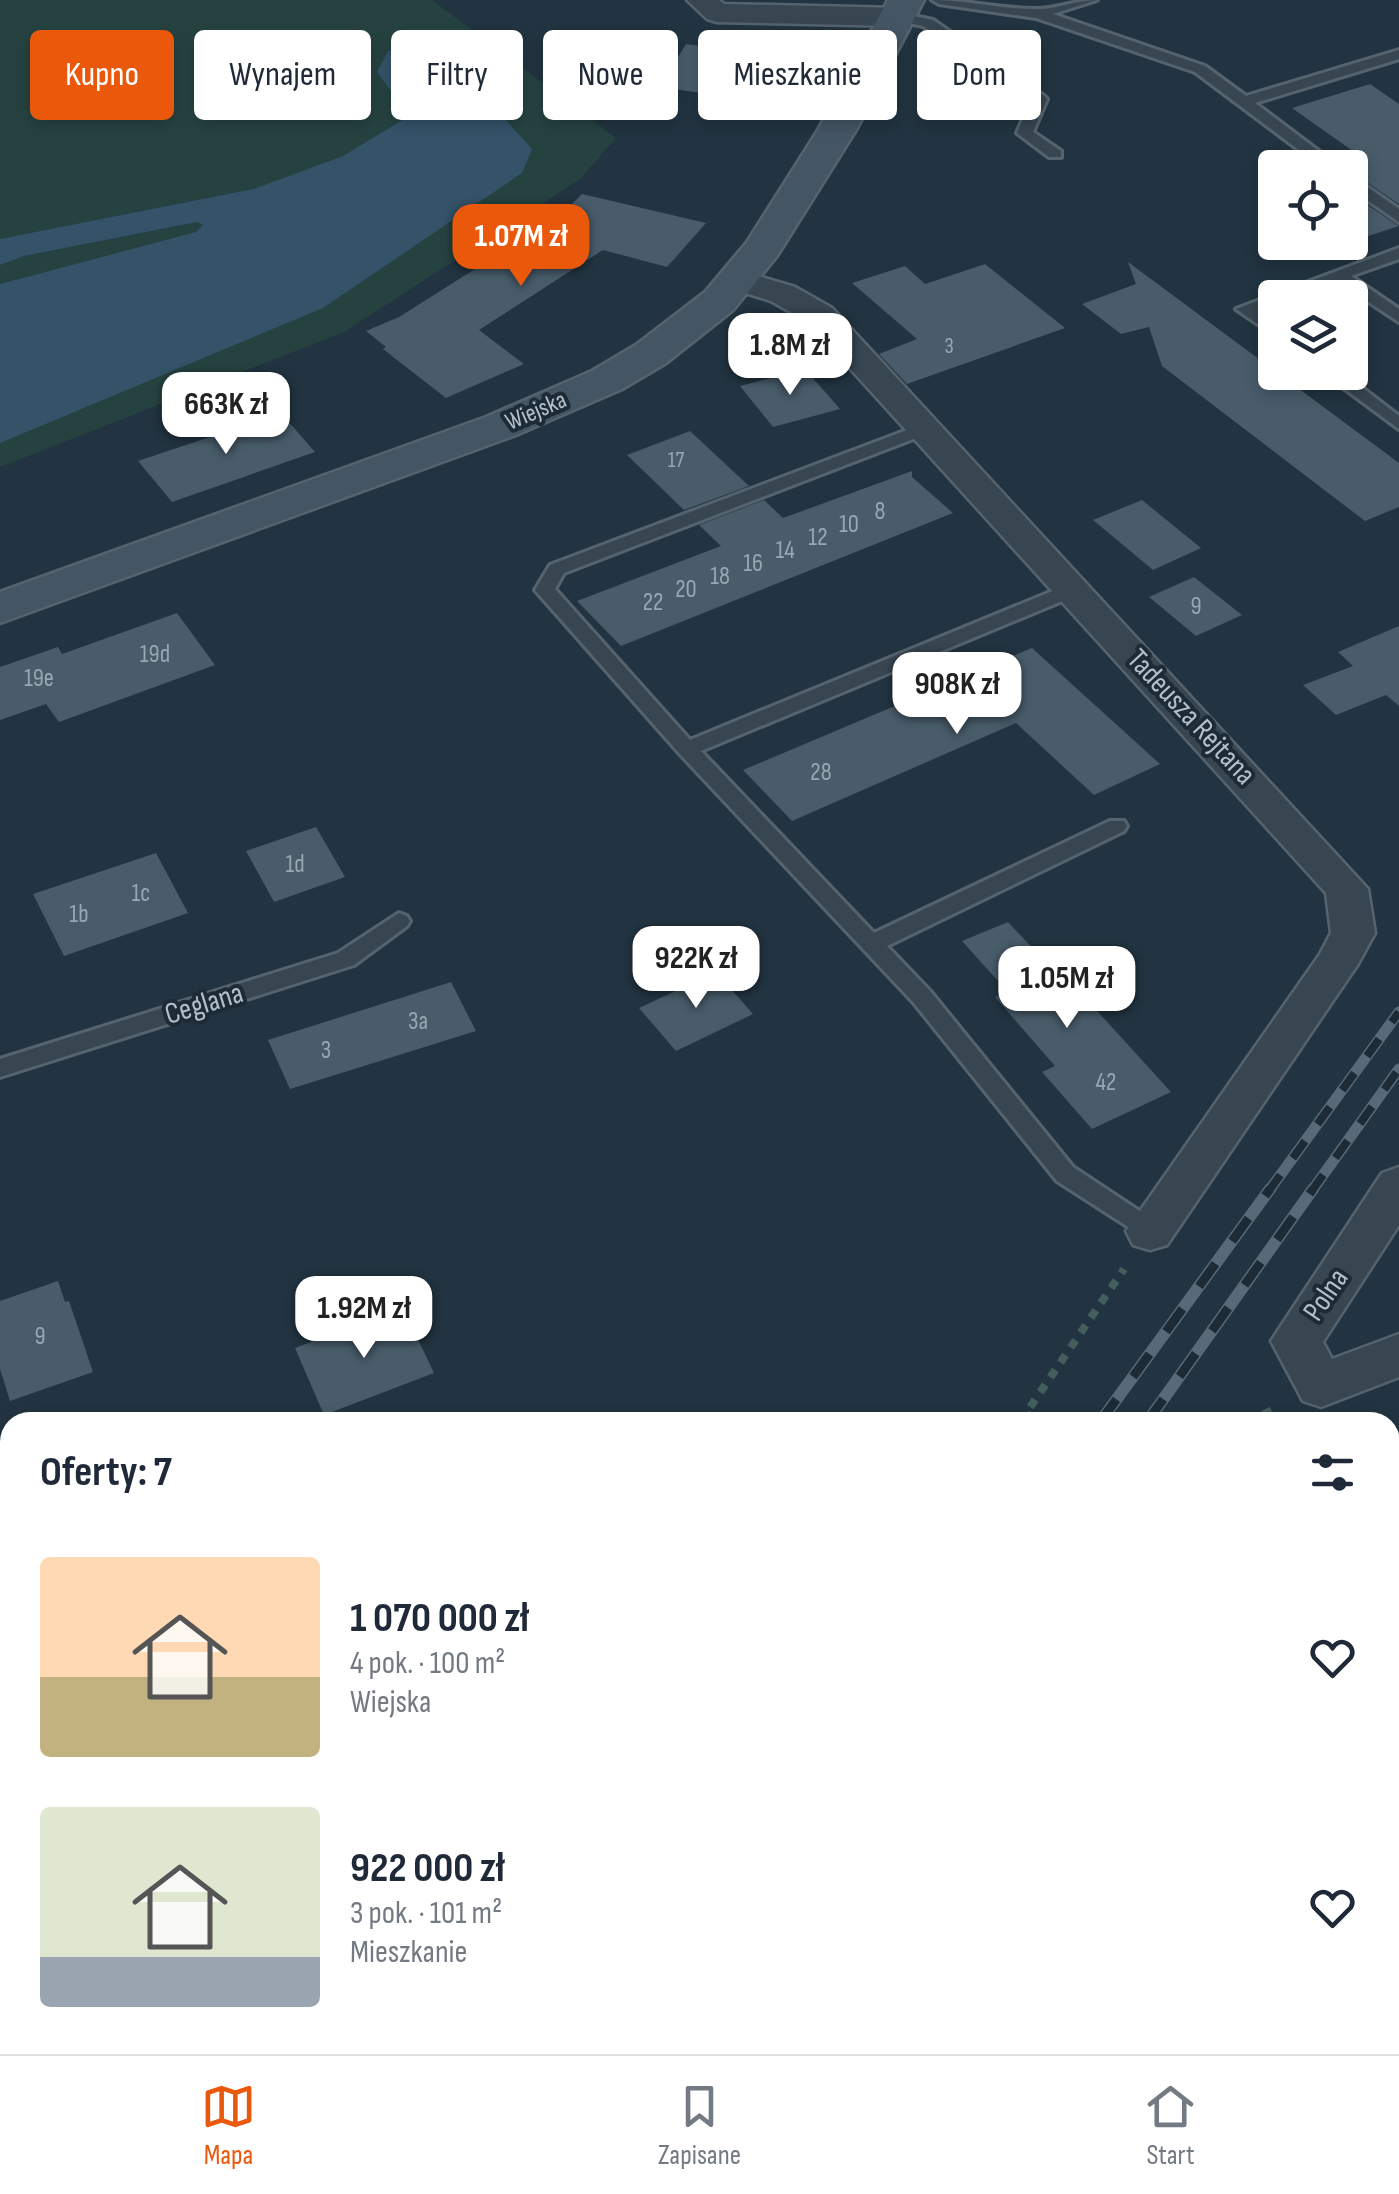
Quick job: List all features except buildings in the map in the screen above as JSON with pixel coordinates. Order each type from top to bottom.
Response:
[{"type":"street","points":[[701,0],[717,13],[903,8]]},
{"type":"street","name":"Wiejska","points":[[0,608],[560,402],[651,354],[706,312],[763,248],[838,130],[903,8]]},
{"type":"street","name":"Tadeusza Rejtana","points":[[738,280],[783,294],[820,315],[1347,889],[1353,932],[1336,964],[1150,1231]]},
{"type":"street","name":"Polna","points":[[1399,1186],[1296,1341],[1320,1386],[1399,1354]]},
{"type":"lane","points":[[939,0],[1038,14],[1200,69],[1310,150]]},
{"type":"lane","points":[[1038,14],[1090,0]]},
{"type":"lane","points":[[903,8],[1039,100],[1025,133],[1055,154]]},
{"type":"lane","points":[[1245,100],[1399,54]]},
{"type":"lane","points":[[1368,194],[1399,217]]},
{"type":"lane","points":[[1321,280],[1399,253]]},
{"type":"lane","points":[[1338,274],[1399,317]]},
{"type":"lane","points":[[1258,303],[1244,308],[1258,319]]},
{"type":"lane","points":[[1354,390],[1399,424]]},
{"type":"lane","points":[[923,429],[557,569],[545,590],[687,749],[922,997],[1065,1174],[1150,1231]]},
{"type":"lane","points":[[687,749],[1072,590]]},
{"type":"lane","points":[[873,943],[1117,826]]},
{"type":"lane","name":"Ceglana","points":[[0,1068],[346,960],[399,921]]},
{"type":"path","points":[[1028,1412],[1150,1231]]},
{"type":"green space","points":[[0,0],[432,0],[472,30],[391,30],[391,82],[377,72],[391,91],[391,120],[402,120],[343,156],[253,189],[0,239]]},
{"type":"green space","points":[[523,68],[543,83],[543,120],[592,120],[616,138],[580,179],[344,332],[0,467],[0,443],[522,174],[445,120],[523,120]]},
{"type":"green space","points":[[197,222],[204,225],[197,232],[0,284],[0,265],[24,256]]},
{"type":"water","points":[[391,51],[391,91],[377,72]]},
{"type":"water","points":[[402,120],[506,120],[532,149],[522,173],[323,308],[0,443],[0,284],[196,232],[203,225],[197,222],[24,256],[0,265],[0,239],[253,189],[343,156]]},
{"type":"railway","points":[[1268,1192],[1399,1012]]},
{"type":"railway","points":[[1311,1192],[1399,1069]]},
{"type":"railway","points":[[1107,1412],[1270,1189]]},
{"type":"railway","points":[[1154,1412],[1313,1189]]}]
